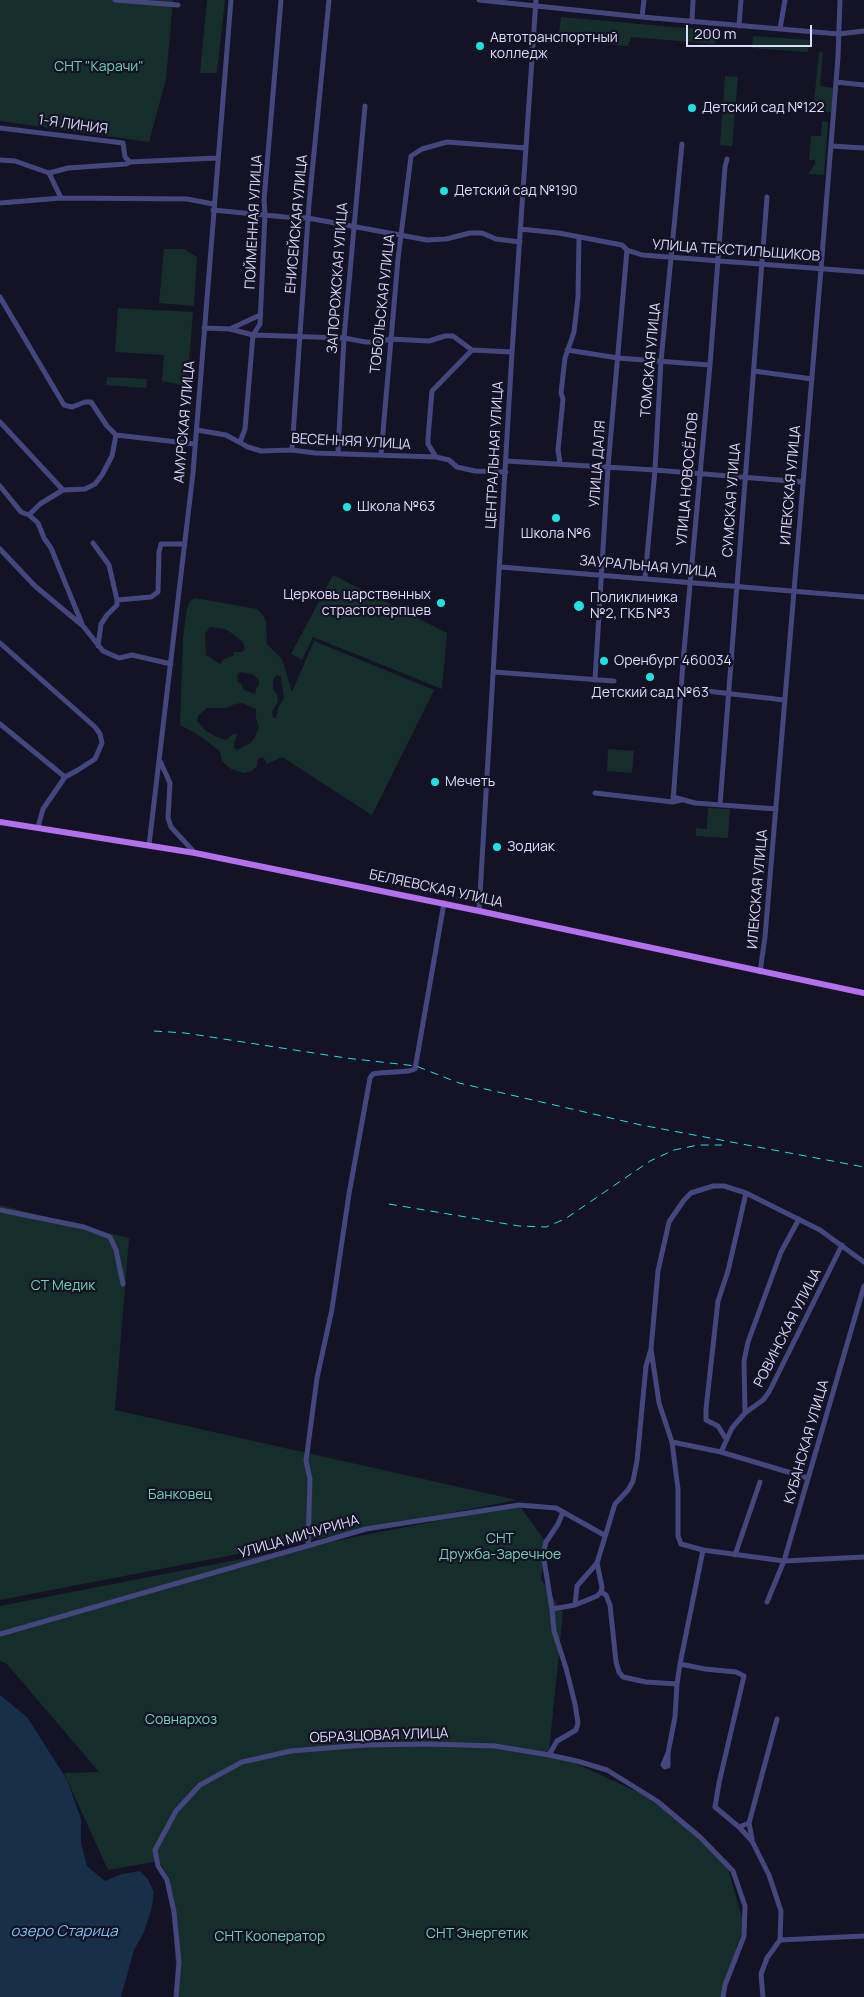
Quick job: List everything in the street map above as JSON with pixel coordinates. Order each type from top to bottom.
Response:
[{"type":"main road","name":"БЕЛЯЕВСКАЯ УЛИЦА","points":[[0,822],[195,853],[444,903],[864,993]]},
{"type":"street","points":[[115,0],[178,5]]},
{"type":"street","name":"АМУРСКАЯ УЛИЦА","points":[[149,845],[195,444],[231,0]]},
{"type":"street","name":"ПОЙМЕННАЯ УЛИЦА","points":[[260,324],[264,200],[281,0]]},
{"type":"street","name":"ЕНИСЕЙСКАЯ УЛИЦА","points":[[292,450],[308,218],[328,0]]},
{"type":"street","points":[[479,0],[536,3],[642,17],[838,34],[864,30]]},
{"type":"street","points":[[642,17],[644,0]]},
{"type":"street","points":[[692,22],[693,0]]},
{"type":"street","points":[[739,26],[741,0]]},
{"type":"street","points":[[780,29],[785,0]]},
{"type":"street","name":"ИЛЕКСКАЯ УЛИЦА","points":[[760,972],[764,946],[812,379],[836,82],[840,0]]},
{"type":"street","name":"ЦЕНТРАЛЬНАЯ УЛИЦА","points":[[479,911],[501,567],[512,352],[536,3]]},
{"type":"street","points":[[836,82],[864,85]]},
{"type":"street","name":"ЗАПОРОЖСКАЯ УЛИЦА","points":[[338,452],[344,338],[365,106]]},
{"type":"street","name":"1-Я ЛИНИЯ","points":[[0,128],[122,143],[125,157],[130,162]]},
{"type":"street","name":"ТОБОЛЬСКАЯ УЛИЦА","points":[[381,455],[390,339],[411,156],[422,149],[447,142],[526,148]]},
{"type":"street","name":"ТОМСКАЯ УЛИЦА","points":[[645,578],[655,470],[661,361],[682,144]]},
{"type":"street","points":[[831,146],[864,148]]},
{"type":"street","points":[[0,160],[15,161],[49,173],[68,168],[126,164],[130,162],[217,158]]},
{"type":"street","name":"УЛИЦА НОВОСЁЛОВ","points":[[673,799],[727,159]]},
{"type":"street","points":[[49,173],[61,198]]},
{"type":"street","name":"СУМСКАЯ УЛИЦА","points":[[720,805],[767,197]]},
{"type":"street","points":[[0,203],[61,198],[187,199],[213,207],[285,217],[308,218],[427,240],[446,239],[470,233],[482,233],[496,239],[520,242]]},
{"type":"street","name":"УЛИЦА ТЕКСТИЛЬЩИКОВ","points":[[520,229],[579,237],[622,246],[627,250],[642,255],[864,272]]},
{"type":"street","points":[[560,463],[558,450],[563,399],[561,393],[567,350],[574,332],[578,297],[579,237]]},
{"type":"street","name":"УЛИЦА ДАЛЯ","points":[[595,680],[608,467],[627,250]]},
{"type":"street","points":[[0,297],[64,405],[72,407],[85,402],[91,402],[107,426],[116,435],[195,444]]},
{"type":"street","points":[[230,329],[260,315]]},
{"type":"street","points":[[260,324],[265,336]]},
{"type":"street","points":[[240,442],[245,430],[253,335],[260,324]]},
{"type":"street","points":[[204,328],[230,329],[265,336],[344,338],[379,342],[390,339],[429,342],[445,336],[453,336],[472,350],[512,352]]},
{"type":"street","points":[[436,457],[428,438],[432,391],[472,350]]},
{"type":"street","points":[[567,350],[618,358],[710,366]]},
{"type":"street","points":[[754,371],[812,379]]},
{"type":"street","points":[[0,422],[63,490]]},
{"type":"street","name":"ВЕСЕННЯЯ УЛИЦА","points":[[196,430],[226,435],[248,447],[262,451],[292,450],[436,457],[449,460],[457,467],[475,471],[506,472]]},
{"type":"street","points":[[29,515],[40,504],[63,490],[86,489],[95,484],[112,456],[116,435]]},
{"type":"street","points":[[506,461],[560,463],[803,482]]},
{"type":"street","points":[[0,486],[21,512],[29,515],[38,523],[44,538],[51,548],[84,626],[98,646],[103,651],[119,658],[132,654],[171,664]]},
{"type":"street","points":[[93,544],[109,565],[117,600],[117,605],[107,615],[102,624],[98,646]]},
{"type":"street","points":[[117,600],[151,597],[158,592],[161,544],[185,544]]},
{"type":"street","points":[[0,549],[35,586],[84,626]]},
{"type":"street","name":"ЗАУРАЛЬНАЯ УЛИЦА","points":[[501,567],[864,596]]},
{"type":"street","points":[[0,643],[94,727],[100,734],[102,743],[95,759],[64,777],[43,809],[38,827]]},
{"type":"street","points":[[494,672],[614,681]]},
{"type":"street","points":[[681,688],[784,700]]},
{"type":"street","points":[[0,724],[64,777]]},
{"type":"street","points":[[159,758],[170,783],[168,818],[171,827],[195,853]]},
{"type":"street","points":[[595,793],[776,809]]},
{"type":"street","points":[[308,1545],[310,1479],[306,1461],[316,1387],[332,1309],[349,1194],[370,1078],[373,1074],[379,1072],[415,1069],[444,903]]},
{"type":"street","points":[[575,1605],[577,1586],[596,1563],[614,1504],[628,1490],[633,1480],[637,1461],[646,1366],[651,1349],[658,1271],[668,1222],[684,1200],[691,1193],[701,1189],[724,1186],[746,1193],[820,1230],[864,1262]]},
{"type":"street","points":[[726,1439],[718,1426],[706,1420],[706,1409],[718,1301],[728,1270],[746,1193]]},
{"type":"street","points":[[0,1210],[84,1227],[110,1237],[116,1250],[123,1284]]},
{"type":"street","points":[[745,1413],[744,1361],[748,1342],[782,1252],[799,1219]]},
{"type":"street","name":"РОВИНСКАЯ УЛИЦА","points":[[721,1452],[726,1439],[745,1413],[763,1400],[769,1392],[842,1246]]},
{"type":"street","name":"КУБАНСКАЯ УЛИЦА","points":[[767,1602],[784,1560],[864,1286]]},
{"type":"street","points":[[651,1349],[659,1403],[672,1442],[678,1488],[678,1536],[682,1544],[703,1550],[784,1560],[864,1557]]},
{"type":"street","points":[[672,1442],[721,1452],[808,1478]]},
{"type":"street","points":[[735,1555],[760,1482]]},
{"type":"street","name":"УЛИЦА МИЧУРИНА","points":[[0,1634],[366,1529],[519,1505],[556,1508],[604,1535]]},
{"type":"street","points":[[548,1755],[558,1741],[576,1730],[578,1723],[566,1668],[554,1631],[543,1554],[546,1542],[558,1524],[562,1512]]},
{"type":"street","points":[[668,1754],[675,1717],[680,1664],[703,1550]]},
{"type":"street","points":[[552,1609],[575,1605],[597,1596],[601,1592],[602,1587],[596,1563]]},
{"type":"street","points":[[601,1592],[606,1595],[610,1605],[616,1662],[619,1672],[623,1677],[646,1682],[677,1684]]},
{"type":"street","points":[[680,1664],[736,1672],[744,1676],[715,1808],[739,1827],[752,1841],[769,1875],[782,1911],[780,1940],[766,1958],[761,1974],[763,1997]]},
{"type":"street","points":[[752,1841],[749,1823],[778,1719]]},
{"type":"street","name":"ОБРАЗЦОВАЯ УЛИЦА","points":[[176,1997],[179,1962],[173,1905],[168,1880],[158,1866],[155,1850],[176,1811],[200,1785],[242,1762],[291,1751],[364,1745],[430,1744],[495,1746],[577,1761],[607,1770],[657,1801],[700,1837],[733,1871],[745,1906],[744,1936],[725,1985],[723,1997]]},
{"type":"street","points":[[739,1827],[749,1823]]},
{"type":"street","points":[[780,1940],[864,1936]]},
{"type":"green space","name":"СНТ \"Карачи\"","points":[[0,0],[173,0],[166,79],[149,142],[0,121]]},
{"type":"green space","points":[[207,0],[225,0],[217,73],[200,73]]},
{"type":"green space","points":[[561,17],[717,31],[715,44],[631,37],[628,46],[558,41]]},
{"type":"green space","points":[[753,36],[810,40],[808,52],[752,48]]},
{"type":"green space","points":[[819,52],[823,52],[820,86],[833,88],[831,112],[813,111]]},
{"type":"green space","points":[[725,76],[738,77],[732,146],[720,145]]},
{"type":"green space","points":[[822,121],[828,122],[824,175],[808,174],[815,164],[815,160],[809,160],[811,136],[821,136]]},
{"type":"green space","points":[[164,249],[184,249],[197,257],[194,306],[159,303]]},
{"type":"green space","points":[[118,308],[193,312],[187,386],[162,381],[164,355],[115,352]]},
{"type":"green space","points":[[107,377],[147,379],[146,388],[106,385]]},
{"type":"green space","points":[[333,575],[447,633],[442,689],[313,637],[302,660],[291,654]]},
{"type":"green space","points":[[195,598],[257,609],[263,615],[266,622],[267,644],[282,659],[292,692],[314,641],[434,690],[372,815],[282,757],[267,764],[263,757],[257,759],[257,766],[252,771],[244,773],[231,769],[222,761],[220,751],[197,734],[180,725],[183,638],[187,608],[190,601]],"holes":[[[210,627],[225,629],[243,642],[245,649],[242,652],[234,652],[233,656],[224,659],[220,664],[206,655],[205,634]],[[240,672],[254,675],[259,680],[255,694],[244,690],[238,682],[237,676]],[[277,675],[281,677],[284,698],[278,708],[276,718],[273,718],[272,712],[278,701],[273,688],[273,679]],[[242,703],[256,709],[259,727],[254,739],[237,750],[233,747],[237,735],[232,735],[226,740],[217,737],[206,731],[197,721],[198,716],[207,708],[226,708]]]},
{"type":"green space","points":[[608,749],[634,751],[632,773],[607,771]]},
{"type":"green space","points":[[708,808],[730,809],[728,838],[696,836],[696,828],[707,829]]},
{"type":"green space","points":[[0,1205],[129,1238],[115,1410],[517,1500],[0,1600]]},
{"type":"green space","points":[[519,1505],[546,1542],[541,1579],[563,1613],[549,1751],[657,1801],[727,1865],[744,1925],[721,1997],[178,1997],[170,1880],[159,1861],[108,1870],[64,1773],[99,1772],[7,1664],[0,1661],[0,1606]]},
{"type":"water","name":"озеро Старица","points":[[0,1695],[27,1717],[67,1780],[81,1819],[81,1842],[87,1866],[105,1881],[122,1874],[140,1871],[147,1878],[154,1892],[152,1907],[144,1932],[134,1950],[121,1997],[0,1997]]},
{"type":"railway","points":[[154,1031],[185,1033],[346,1058],[416,1066],[459,1083],[641,1125],[864,1167]]},
{"type":"railway","points":[[389,1204],[519,1226],[546,1227],[565,1219],[650,1161],[674,1150],[698,1145],[722,1145]]},
{"type":"place","name":"Автотранспортный колледж","points":[[480,46]]},
{"type":"place","name":"Детский сад №122","points":[[692,108]]},
{"type":"place","name":"Детский сад №190","points":[[444,191]]},
{"type":"place","name":"Школа №63","points":[[347,507]]},
{"type":"place","name":"Школа №6","points":[[556,518]]},
{"type":"place","name":"Церковь царственных страстотерпцев","points":[[441,603]]},
{"type":"place","name":"Поликлиника №2, ГКБ №3","points":[[579,606]]},
{"type":"place","name":"Оренбург 460034","points":[[604,661]]},
{"type":"place","name":"Детский сад №63","points":[[650,677]]},
{"type":"place","name":"Мечеть","points":[[435,782]]},
{"type":"place","name":"Зодиак","points":[[497,847]]},
{"type":"park label","name":"СТ Медик","points":[[63,1286]]},
{"type":"park label","name":"Банковец","points":[[180,1495]]},
{"type":"park label","name":"СНТ Дружба-Заречное","points":[[500,1548]]},
{"type":"park label","name":"Совнархоз","points":[[181,1720]]},
{"type":"park label","name":"СНТ Энергетик","points":[[477,1934]]},
{"type":"park label","name":"СНТ Кооператор","points":[[270,1937]]}]
